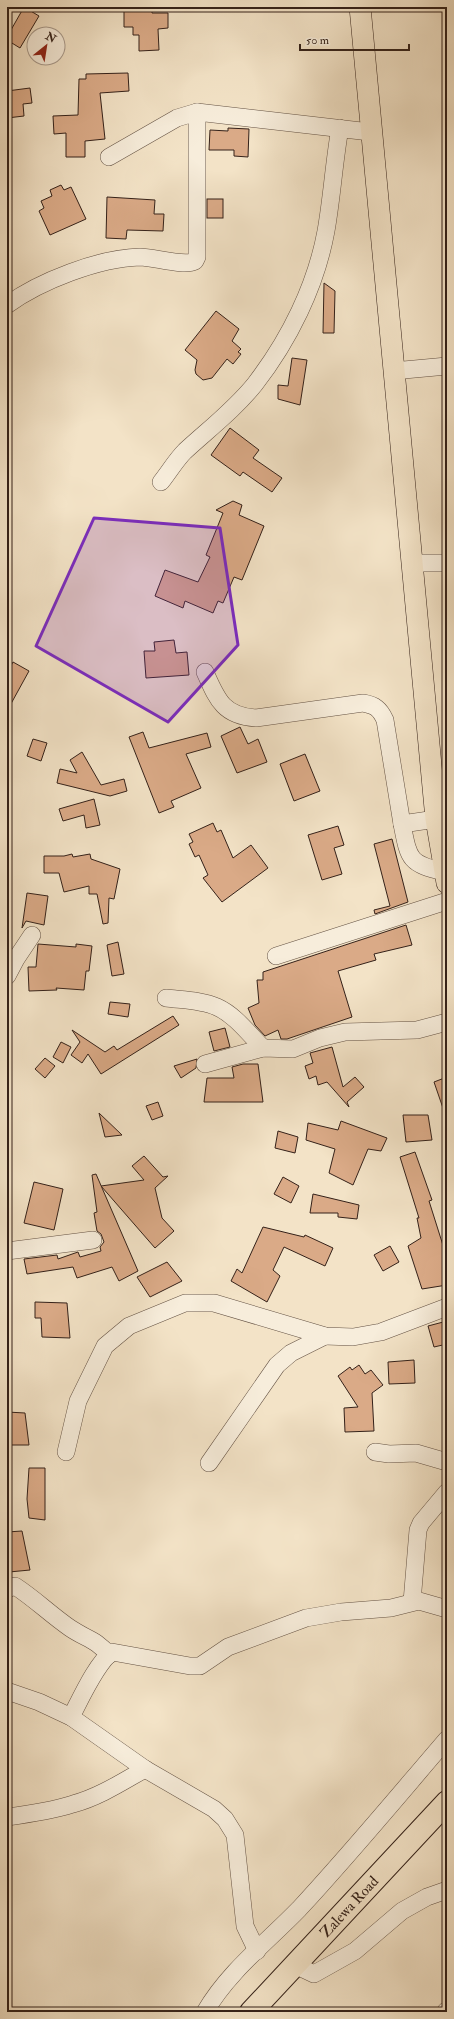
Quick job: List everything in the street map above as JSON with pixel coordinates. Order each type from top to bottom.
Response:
[{"type":"highway","name":"Zalewa Road","points":[[251,2012],[447,1802]]},
{"type":"main road","points":[[360,7],[370,132],[414,563],[436,820],[446,878]]},
{"type":"street","points":[[109,157],[177,118],[197,112],[370,132]]},
{"type":"street","points":[[7,305],[42,283],[81,269],[122,259],[142,257],[187,263],[195,261],[197,257],[197,112]]},
{"type":"street","points":[[161,482],[184,452],[217,424],[254,385],[276,356],[294,324],[318,264],[326,230],[340,128]]},
{"type":"street","points":[[394,371],[447,366]]},
{"type":"street","points":[[414,563],[447,563]]},
{"type":"street","points":[[205,672],[216,698],[223,706],[244,717],[256,718],[363,703],[374,705],[382,712],[385,720],[407,848],[414,861],[424,868],[446,878]]},
{"type":"street","points":[[402,824],[436,820]]},
{"type":"street","points":[[276,956],[447,901]]},
{"type":"street","points":[[7,976],[32,935]]},
{"type":"street","points":[[166,998],[204,1002],[224,1010],[263,1048]]},
{"type":"street","points":[[206,1064],[263,1048],[293,1049],[320,1038],[345,1032],[417,1030],[447,1022]]},
{"type":"street","points":[[7,1251],[93,1240]]},
{"type":"street","points":[[66,1452],[78,1401],[92,1369],[105,1346],[129,1326],[185,1303],[214,1303],[325,1336],[353,1337],[381,1332],[447,1307]]},
{"type":"street","points":[[209,1463],[277,1365],[291,1353],[325,1336]]},
{"type":"street","points":[[376,1452],[389,1454],[416,1453],[447,1462]]},
{"type":"street","points":[[412,1602],[418,1530],[421,1523],[447,1492]]},
{"type":"street","points":[[7,1589],[15,1586],[26,1593],[69,1628],[99,1644],[109,1654]]},
{"type":"street","points":[[71,1717],[94,1674],[112,1652],[190,1666],[200,1666],[228,1647],[306,1618],[341,1612],[392,1608],[412,1602],[426,1602],[447,1609]]},
{"type":"street","points":[[7,1691],[39,1702],[71,1717],[145,1769],[214,1809],[225,1819],[235,1835],[246,1926],[257,1951]]},
{"type":"street","points":[[205,2012],[215,1995],[341,1864],[447,1739]]},
{"type":"street","points":[[7,1817],[41,1813],[75,1804],[104,1792],[145,1769]]},
{"type":"street","points":[[295,1965],[314,1974],[335,1964],[355,1951],[402,1911],[427,1897],[447,1890]]},
{"type":"highlighted area","points":[[94,518],[220,528],[238,645],[168,722],[36,646]]},
{"type":"building","points":[[24,7],[39,16],[33,26],[26,26],[26,38],[20,48],[7,40],[7,37]]},
{"type":"building","points":[[136,7],[152,7],[152,13],[168,13],[168,28],[158,29],[159,50],[139,51],[139,35],[133,35],[133,27],[124,27],[124,9],[136,9]]},
{"type":"building","points":[[128,73],[129,91],[100,93],[105,139],[85,141],[85,157],[66,157],[66,133],[54,134],[53,116],[78,115],[79,79],[86,79],[86,74]]},
{"type":"building","points":[[30,88],[32,103],[23,104],[24,116],[7,118],[7,91]]},
{"type":"building","points":[[228,128],[249,129],[248,157],[234,156],[234,150],[209,150],[210,130],[228,131]]},
{"type":"building","points":[[61,185],[64,190],[71,187],[86,219],[50,235],[39,211],[44,208],[41,201],[52,196],[50,190]]},
{"type":"building","points":[[107,197],[155,200],[154,214],[164,214],[163,231],[127,230],[126,239],[106,238]]},
{"type":"building","points":[[207,199],[223,199],[223,218],[207,218]]},
{"type":"building","points":[[324,283],[335,291],[334,333],[323,333]]},
{"type":"building","points":[[216,311],[239,329],[232,341],[241,349],[238,352],[241,354],[233,364],[227,359],[212,378],[203,380],[196,374],[195,370],[197,360],[185,350]]},
{"type":"building","points":[[292,358],[307,360],[300,405],[278,399],[278,385],[288,386]]},
{"type":"building","points":[[230,428],[259,450],[253,458],[282,478],[272,492],[243,472],[240,476],[211,455]]},
{"type":"building","points":[[233,501],[242,505],[239,515],[264,526],[242,580],[234,577],[223,603],[218,601],[213,613],[185,601],[183,608],[155,596],[165,570],[198,582],[210,557],[206,555],[223,513],[216,510]]},
{"type":"building","points":[[174,640],[176,653],[187,652],[189,675],[146,678],[144,651],[155,651],[154,642]]},
{"type":"building","points":[[13,662],[29,671],[7,711],[7,673]]},
{"type":"building","points":[[240,727],[248,744],[258,739],[267,762],[237,773],[221,736]]},
{"type":"building","points":[[143,732],[149,748],[207,733],[211,747],[186,754],[201,788],[171,801],[174,807],[159,813],[129,737]]},
{"type":"building","points":[[33,739],[47,743],[41,761],[27,756]]},
{"type":"building","points":[[82,752],[101,785],[124,779],[127,791],[110,796],[57,783],[60,769],[77,773],[70,760]]},
{"type":"building","points":[[305,754],[320,791],[294,801],[280,764]]},
{"type":"building","points":[[94,799],[100,825],[86,828],[84,815],[63,821],[59,809]]},
{"type":"building","points":[[213,823],[217,832],[221,830],[233,858],[251,845],[268,868],[222,902],[203,878],[208,875],[199,855],[195,857],[189,844],[193,842],[189,834]]},
{"type":"building","points":[[338,826],[344,845],[334,848],[342,874],[322,880],[308,835]]},
{"type":"building","points":[[392,839],[408,902],[375,914],[374,910],[390,906],[374,844]]},
{"type":"building","points":[[72,854],[73,857],[90,854],[91,859],[120,869],[114,899],[109,898],[108,923],[103,924],[97,894],[89,894],[89,886],[64,892],[59,873],[44,873],[44,856],[64,856]]},
{"type":"building","points":[[27,893],[48,896],[44,925],[26,921],[22,928]]},
{"type":"building","points":[[406,925],[412,945],[374,954],[376,960],[338,971],[352,1017],[287,1039],[281,1039],[278,1030],[265,1036],[255,1025],[248,1008],[259,1003],[257,980],[263,980],[263,972]]},
{"type":"building","points":[[118,942],[124,974],[112,976],[107,945]]},
{"type":"building","points":[[38,944],[76,947],[76,944],[92,946],[89,971],[86,971],[84,990],[56,988],[57,990],[29,991],[28,967],[36,967]]},
{"type":"building","points":[[110,1002],[130,1004],[128,1017],[108,1014]]},
{"type":"building","points":[[173,1016],[179,1025],[101,1074],[88,1054],[82,1063],[71,1055],[80,1042],[72,1030],[105,1052],[114,1046],[117,1050]]},
{"type":"building","points":[[225,1028],[230,1047],[214,1051],[209,1032]]},
{"type":"building","points":[[61,1042],[71,1047],[63,1063],[53,1057]]},
{"type":"building","points":[[332,1047],[343,1087],[355,1077],[364,1087],[347,1102],[349,1107],[327,1082],[318,1085],[316,1076],[309,1079],[305,1066],[313,1063],[310,1053]]},
{"type":"building","points":[[45,1058],[55,1066],[45,1078],[35,1069]]},
{"type":"building","points":[[197,1059],[196,1068],[181,1078],[174,1066]]},
{"type":"building","points":[[243,1064],[258,1064],[263,1102],[204,1102],[207,1078],[234,1078],[232,1067]]},
{"type":"building","points":[[447,1077],[447,1113],[445,1114],[434,1082]]},
{"type":"building","points":[[158,1102],[163,1116],[152,1120],[146,1106]]},
{"type":"building","points":[[99,1113],[122,1135],[105,1137]]},
{"type":"building","points":[[403,1115],[428,1115],[432,1140],[406,1142]]},
{"type":"building","points":[[341,1121],[387,1138],[381,1151],[368,1149],[353,1185],[329,1173],[335,1149],[306,1140],[308,1123],[338,1130]]},
{"type":"building","points":[[278,1131],[298,1137],[295,1153],[275,1148]]},
{"type":"building","points":[[415,1152],[432,1200],[429,1201],[447,1258],[447,1285],[422,1289],[408,1246],[421,1238],[417,1218],[419,1218],[400,1157]]},
{"type":"building","points":[[144,1156],[163,1177],[168,1176],[155,1188],[162,1218],[174,1231],[155,1248],[101,1186],[144,1180],[132,1166]]},
{"type":"building","points":[[96,1174],[138,1271],[119,1281],[112,1267],[77,1278],[73,1267],[27,1274],[24,1259],[57,1255],[58,1259],[78,1252],[80,1257],[101,1251],[100,1247],[104,1242],[101,1234],[97,1231],[94,1213],[97,1212],[92,1175]]},
{"type":"building","points":[[283,1177],[299,1186],[291,1203],[274,1194]]},
{"type":"building","points":[[34,1182],[63,1189],[54,1230],[24,1223]]},
{"type":"building","points":[[313,1194],[359,1205],[357,1219],[338,1217],[338,1213],[310,1213]]},
{"type":"building","points":[[263,1227],[304,1237],[305,1235],[333,1248],[325,1266],[284,1247],[273,1270],[280,1276],[267,1302],[231,1281],[237,1269],[242,1273]]},
{"type":"building","points":[[390,1246],[399,1262],[383,1271],[374,1255]]},
{"type":"building","points":[[167,1262],[182,1281],[150,1297],[137,1277]]},
{"type":"building","points":[[35,1302],[67,1303],[70,1338],[42,1337],[41,1318],[35,1318]]},
{"type":"building","points":[[447,1321],[447,1344],[434,1347],[428,1326]]},
{"type":"building","points":[[414,1360],[415,1383],[389,1384],[388,1362]]},
{"type":"building","points":[[359,1365],[365,1374],[371,1370],[383,1385],[372,1393],[374,1431],[345,1432],[344,1408],[358,1407],[338,1376],[350,1367],[352,1370]]},
{"type":"building","points":[[7,1412],[25,1413],[29,1445],[7,1445]]},
{"type":"building","points":[[29,1468],[45,1468],[45,1520],[29,1518],[27,1499]]},
{"type":"building","points":[[22,1531],[30,1570],[9,1572],[7,1564],[7,1532]]}]
